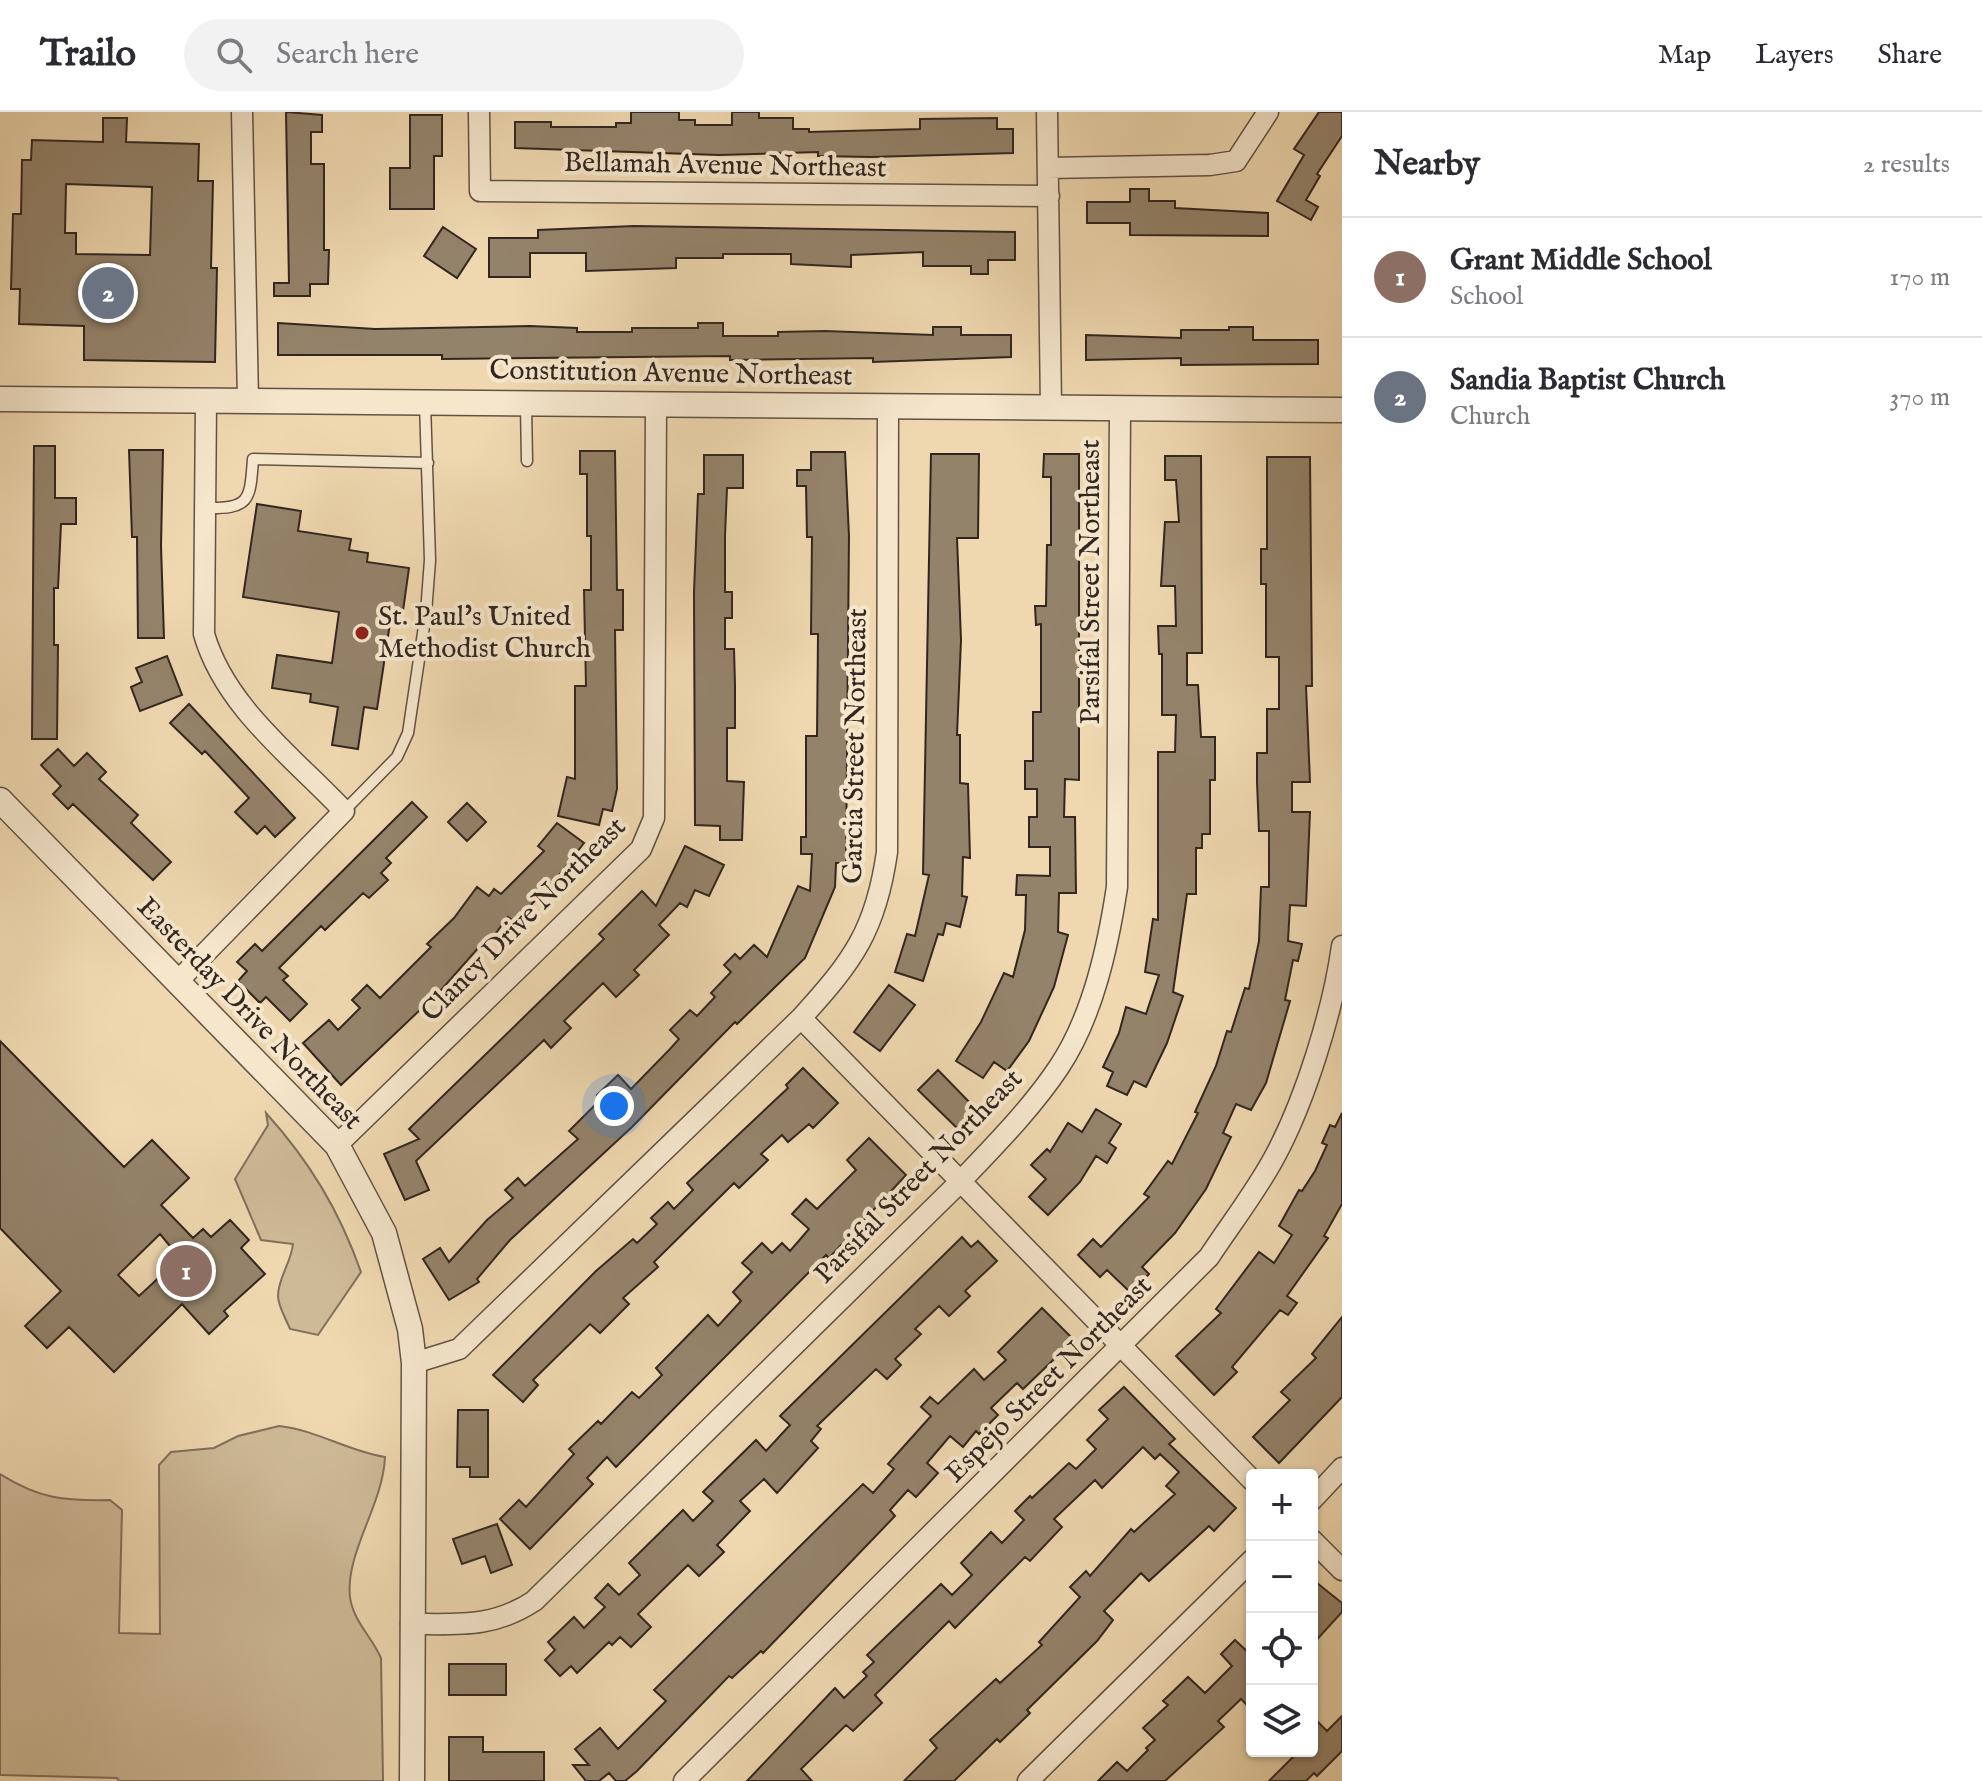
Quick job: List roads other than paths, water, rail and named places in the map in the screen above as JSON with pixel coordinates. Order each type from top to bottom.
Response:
[{"type":"street","points":[[242,112],[248,401]]},
{"type":"street","name":"Bellamah Avenue Northeast","points":[[479,112],[480,191],[1049,196]]},
{"type":"street","name":"Parsifal Street Northeast","points":[[1047,112],[1051,408]]},
{"type":"street","points":[[1048,168],[1210,165],[1236,161],[1268,112]]},
{"type":"street","name":"Constitution Avenue Northeast","points":[[0,399],[1342,410]]},
{"type":"street","points":[[178,981],[344,811],[229,691],[213,663],[204,634],[206,401]]},
{"type":"street","name":"Clancy Drive Northeast","points":[[337,1145],[641,849],[649,835],[654,818],[656,404]]},
{"type":"street","name":"Garcia Street Northeast","points":[[414,1363],[459,1349],[801,1018],[836,980],[865,937],[880,899],[887,852],[888,406]]},
{"type":"street","name":"Parsifal Street Northeast","points":[[411,1624],[475,1623],[509,1618],[534,1601],[959,1183],[1023,1114],[1061,1065],[1107,950],[1117,887],[1120,408]]},
{"type":"street","name":"Easterday Drive Northeast","points":[[0,800],[337,1145],[384,1233],[410,1329],[414,1363],[412,1781]]},
{"type":"street","name":"Espejo Street Northeast","points":[[684,1781],[1209,1257],[1274,1158],[1315,1056],[1338,974],[1342,946]]},
{"type":"street","points":[[801,1018],[1246,1474]]},
{"type":"street","points":[[1318,1494],[1342,1468]]},
{"type":"street","points":[[1313,1541],[1342,1570]]},
{"type":"street","points":[[1028,1781],[1246,1566]]},
{"type":"lane","points":[[344,811],[397,757],[408,733],[426,613],[431,532],[425,402]]},
{"type":"lane","points":[[526,403],[527,461]]},
{"type":"lane","points":[[205,508],[234,508],[243,504],[251,490],[253,459],[428,463]]},
{"type":"place","name":"Sandia Baptist Church","points":[[108,293]]},
{"type":"place","name":"St. Paul's United Methodist Church","points":[[362,633]]},
{"type":"place","name":"Grant Middle School","points":[[186,1271]]}]
